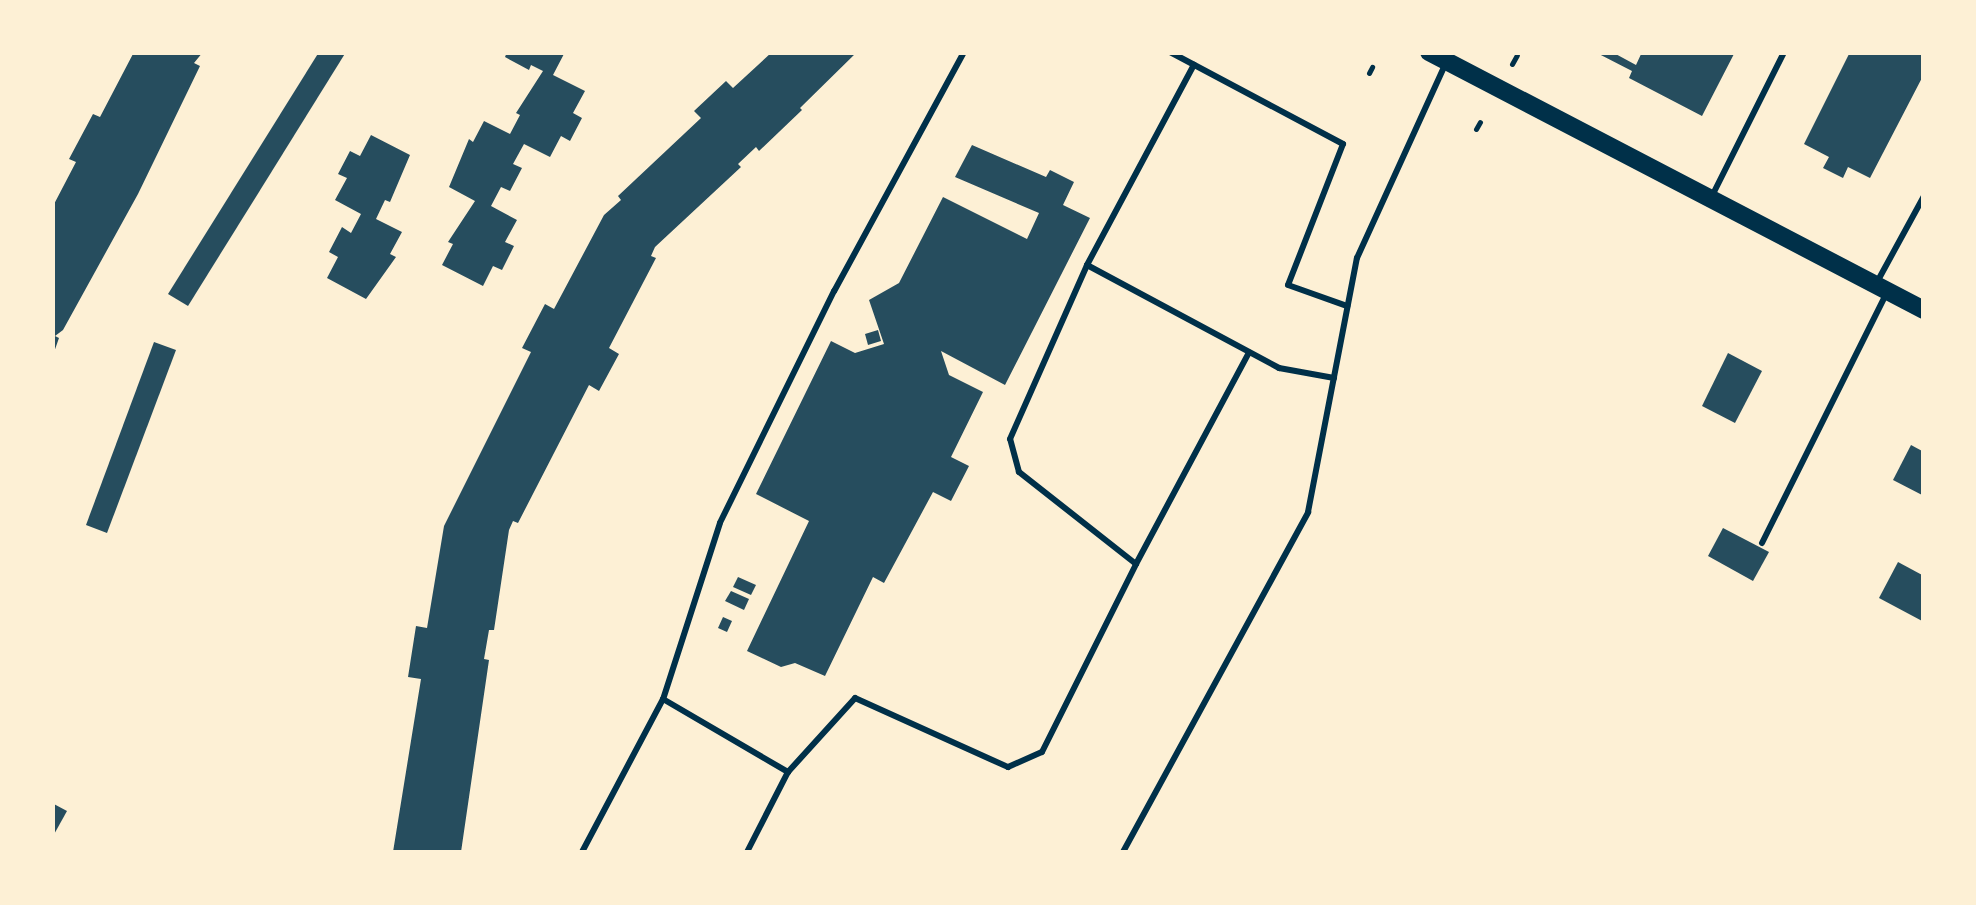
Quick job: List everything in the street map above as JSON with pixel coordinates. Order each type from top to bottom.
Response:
[{"type":"main road","points":[[1429,52],[1449,57],[1924,310]]},
{"type":"lane","points":[[582,852],[664,699],[720,522],[834,291],[964,52]]},
{"type":"lane","points":[[1170,52],[1343,144],[1288,284],[1348,306]]},
{"type":"lane","points":[[1712,198],[1784,52]]},
{"type":"lane","points":[[1122,852],[1308,512],[1357,258],[1449,57]]},
{"type":"lane","points":[[1136,564],[1019,472],[1010,438],[1087,266],[1194,65]]},
{"type":"lane","points":[[1762,542],[1924,196]]},
{"type":"lane","points":[[1087,266],[1279,368],[1334,378]]},
{"type":"lane","points":[[747,852],[788,772],[855,698],[1008,767],[1042,752],[1249,352]]},
{"type":"lane","points":[[664,699],[788,772]]},
{"type":"path","points":[[1512,64],[1518,55]]},
{"type":"building","points":[[134,52],[203,52],[194,63],[200,66],[138,194],[63,330],[55,336],[59,338],[52,358],[52,208],[76,162],[69,159],[93,114],[100,117]]},
{"type":"building","points":[[319,52],[346,52],[188,306],[168,294]]},
{"type":"building","points":[[507,52],[565,52],[553,75],[585,91],[573,113],[582,118],[570,141],[561,136],[550,157],[524,144],[513,164],[522,168],[510,191],[501,187],[491,206],[517,220],[505,242],[514,246],[502,270],[493,266],[483,286],[442,265],[453,244],[448,242],[475,201],[449,187],[469,139],[473,142],[484,121],[510,134],[520,115],[516,113],[543,71],[531,65],[529,70],[505,57]]},
{"type":"building","points":[[772,52],[857,52],[802,110],[759,151],[756,147],[738,164],[741,167],[655,247],[651,256],[656,258],[609,348],[619,354],[599,391],[589,385],[518,523],[513,521],[509,530],[494,630],[489,630],[484,659],[489,660],[461,852],[393,852],[421,679],[408,677],[416,626],[427,628],[444,526],[531,352],[522,348],[545,304],[554,309],[604,215],[621,200],[618,196],[701,118],[694,111],[726,81],[733,88]]},
{"type":"building","points":[[1595,52],[1612,52],[1636,65],[1642,52],[1735,52],[1702,116],[1629,78],[1632,71]]},
{"type":"building","points":[[1850,52],[1924,52],[1924,74],[1870,178],[1848,167],[1843,178],[1823,168],[1829,157],[1804,144]]},
{"type":"building","points":[[371,135],[410,155],[390,202],[385,200],[376,219],[402,232],[390,254],[396,257],[366,299],[327,278],[338,257],[329,252],[342,227],[351,233],[361,214],[335,200],[347,178],[338,174],[350,151],[360,156]]},
{"type":"building","points":[[972,145],[1046,177],[1050,170],[1074,182],[1063,205],[1090,218],[1005,385],[941,351],[949,375],[983,392],[951,457],[969,466],[951,501],[933,492],[884,583],[873,577],[825,676],[795,663],[781,667],[747,651],[809,521],[756,494],[831,341],[855,353],[884,344],[869,300],[899,283],[943,197],[1027,239],[1039,213],[955,177]]},
{"type":"building","points":[[878,330],[881,341],[868,345],[865,334]]},
{"type":"building","points":[[154,342],[176,350],[107,533],[86,525]]},
{"type":"building","points":[[1728,353],[1762,371],[1735,423],[1702,406]]},
{"type":"building","points":[[1911,445],[1924,452],[1924,496],[1893,480]]},
{"type":"building","points":[[1723,528],[1769,552],[1753,581],[1708,556]]},
{"type":"building","points":[[1898,562],[1924,576],[1924,622],[1879,598]]},
{"type":"building","points":[[738,577],[756,585],[751,595],[733,587]]},
{"type":"building","points":[[731,591],[749,599],[744,610],[725,601]]},
{"type":"building","points":[[723,617],[732,621],[727,632],[718,628]]},
{"type":"building","points":[[52,803],[67,811],[52,838]]}]
